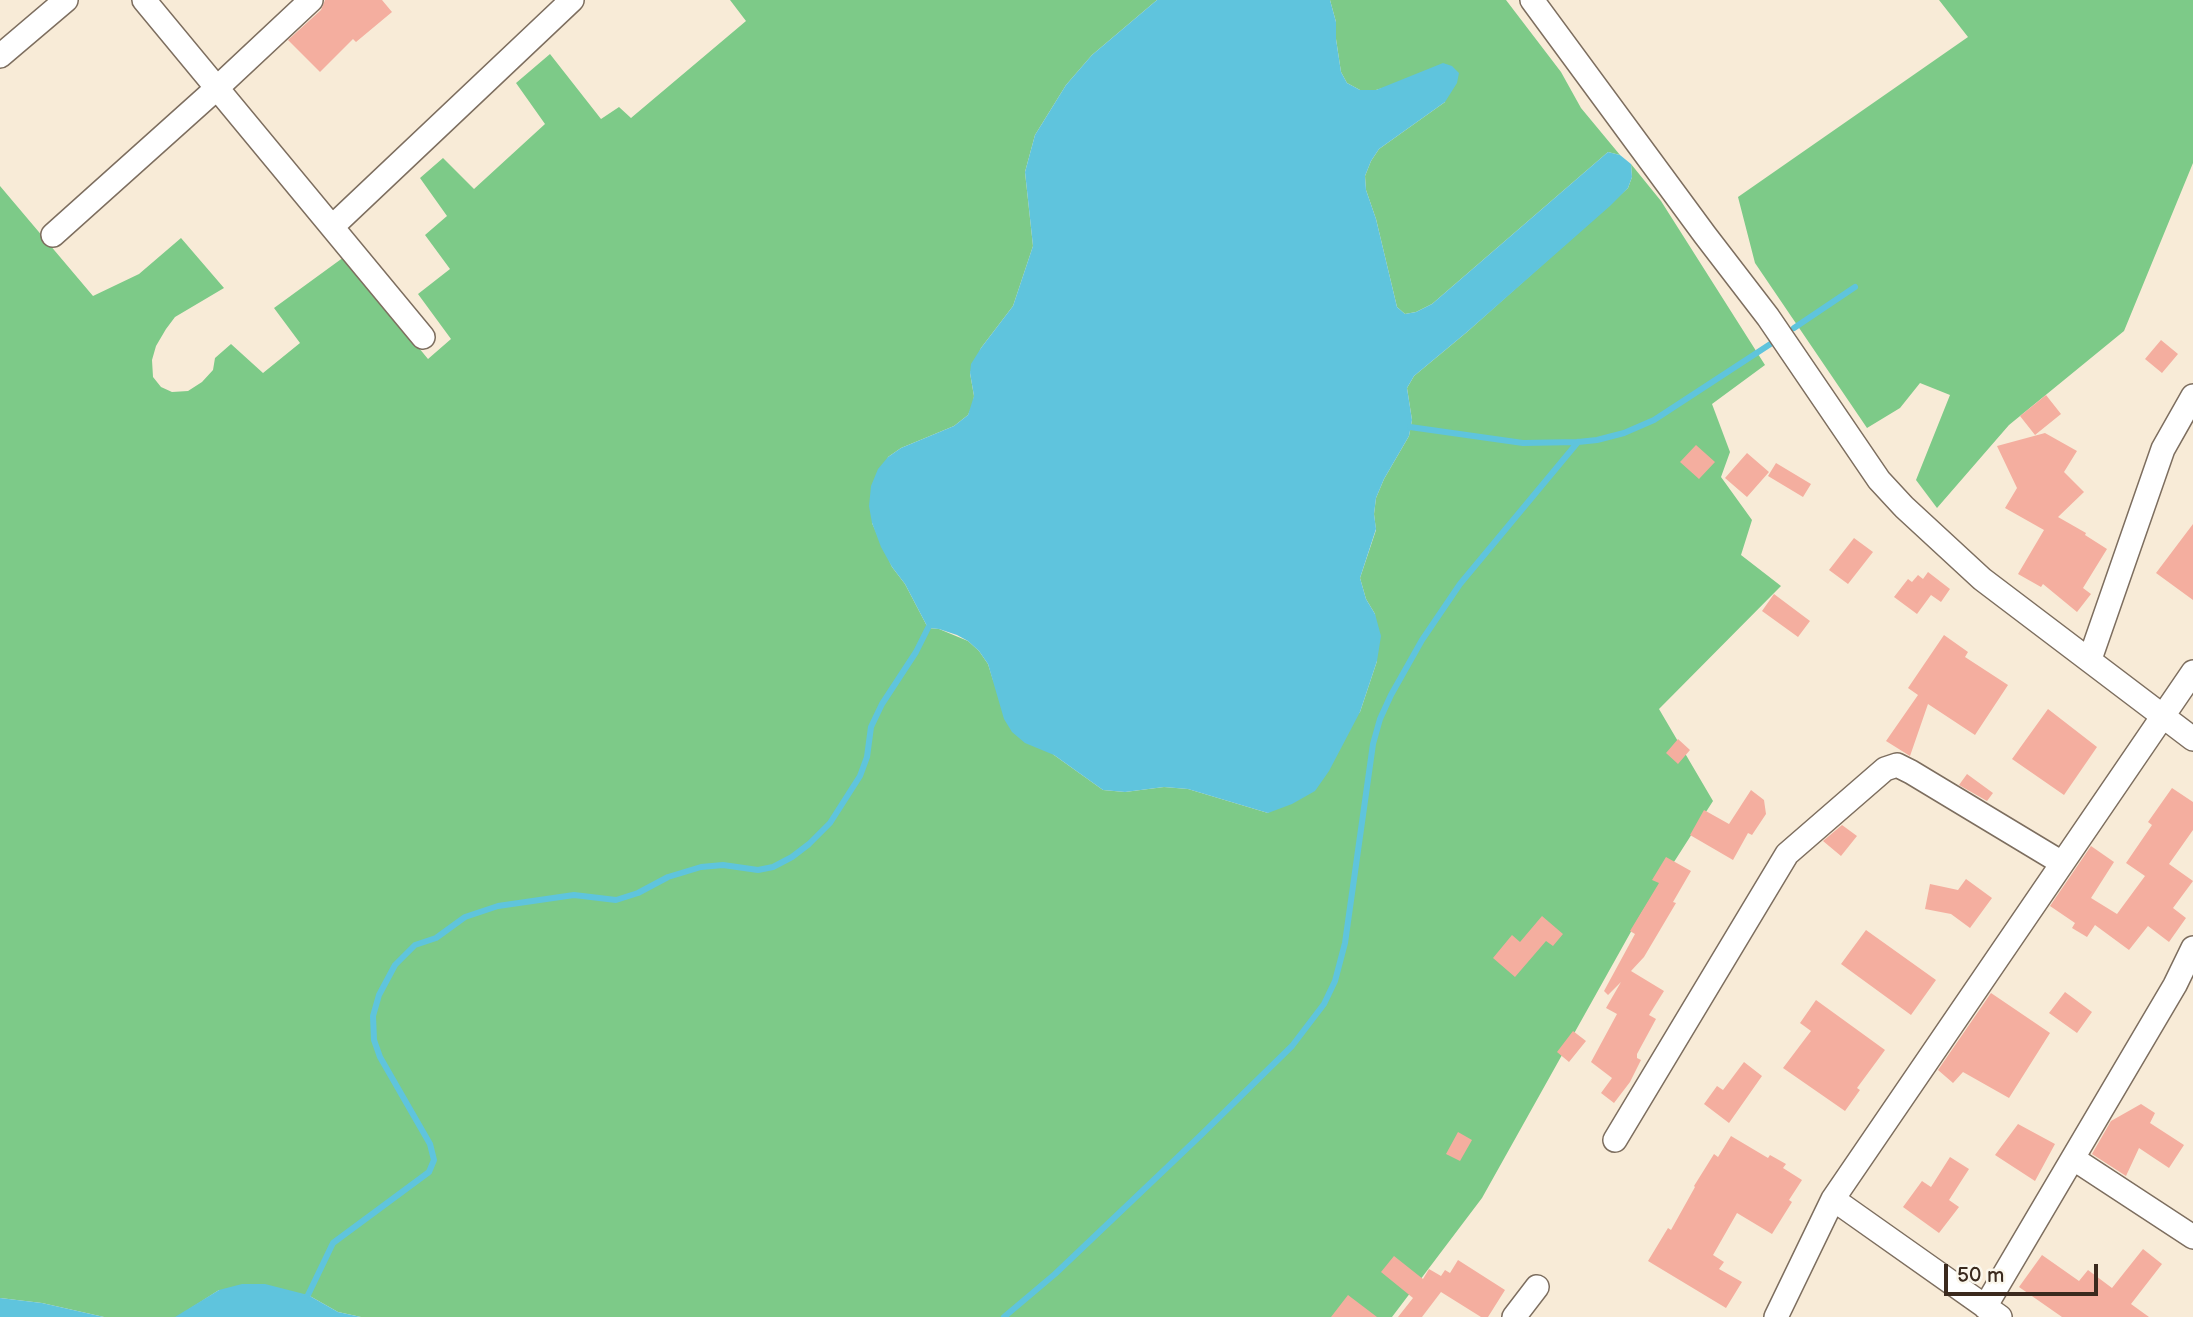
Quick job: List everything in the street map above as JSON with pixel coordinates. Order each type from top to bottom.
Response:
[{"type":"street","points":[[0,56],[66,0]]},
{"type":"street","points":[[144,0],[423,337]]},
{"type":"street","points":[[54,235],[311,0]]},
{"type":"street","points":[[332,227],[572,0]]},
{"type":"street","points":[[1532,0],[1696,224],[1768,317],[1879,480],[1904,507],[1982,579],[2193,740]]},
{"type":"street","points":[[2090,659],[2163,449],[2193,396]]},
{"type":"street","points":[[1776,1317],[1833,1199],[2193,672]]},
{"type":"street","points":[[1615,1140],[1787,855],[1885,769],[1897,765],[1911,772],[2063,863]]},
{"type":"street","points":[[1833,1199],[1993,1312],[2074,1159],[2184,991],[2193,948]]},
{"type":"street","points":[[2074,1159],[2193,1237]]},
{"type":"street","points":[[1514,1317],[1537,1287]]},
{"type":"green space","points":[[730,0],[1157,0],[1092,55],[1066,85],[1035,135],[1025,172],[1033,246],[1013,306],[981,348],[970,373],[973,404],[968,415],[954,426],[901,448],[888,457],[872,523],[892,567],[905,584],[928,628],[939,629],[968,641],[979,651],[988,664],[993,680],[1054,755],[1103,790],[1125,792],[1164,787],[1188,789],[1268,813],[1360,712],[1377,661],[1375,614],[1366,599],[1360,578],[1376,530],[1376,498],[1409,436],[1412,420],[1407,388],[1414,376],[1628,188],[1632,177],[1631,164],[1661,201],[1765,365],[1712,404],[1730,452],[1721,477],[1752,520],[1741,555],[1781,586],[1659,709],[1713,801],[1642,912],[1482,1198],[1392,1317],[361,1317],[338,1312],[308,1295],[219,1290],[177,1317],[104,1317],[42,1303],[0,1298],[0,186],[93,296],[139,274],[181,238],[224,288],[175,317],[156,346],[152,360],[153,377],[161,387],[172,392],[188,391],[202,382],[213,370],[215,358],[231,344],[263,373],[300,343],[274,308],[344,257],[428,359],[451,339],[418,294],[450,269],[425,235],[447,216],[420,178],[443,158],[474,189],[545,124],[516,83],[550,54],[601,119],[619,107],[631,118],[746,21]]},
{"type":"green space","points":[[1330,0],[1506,0],[1561,72],[1581,108],[1620,155],[1608,152],[1432,304],[1405,314],[1397,307],[1376,219],[1366,190],[1365,176],[1379,149],[1445,102],[1389,86],[1376,90],[1360,90],[1347,83],[1341,72],[1336,22]]},
{"type":"green space","points":[[1939,0],[2193,0],[2193,163],[2124,331],[2009,425],[1937,508],[1916,480],[1950,395],[1920,383],[1900,408],[1867,428],[1755,263],[1738,197],[1968,37]]},
{"type":"water","points":[[1157,0],[1330,0],[1336,22],[1341,72],[1347,83],[1360,90],[1376,90],[1443,63],[1452,66],[1459,73],[1457,83],[1445,102],[1379,149],[1365,176],[1366,190],[1376,219],[1397,307],[1405,314],[1432,304],[1608,152],[1620,155],[1631,164],[1632,177],[1628,188],[1610,206],[1414,376],[1407,388],[1412,420],[1409,436],[1376,498],[1376,529],[1360,578],[1381,636],[1377,661],[1360,712],[1329,771],[1315,791],[1268,813],[1188,789],[1164,787],[1125,792],[1103,790],[1054,755],[1025,743],[1012,732],[1004,719],[988,664],[979,651],[957,635],[928,628],[905,584],[881,547],[869,506],[871,486],[878,469],[888,457],[901,448],[954,426],[968,415],[974,396],[971,364],[1013,306],[1033,246],[1025,172],[1035,135],[1066,85],[1092,55]]},
{"type":"water","points":[[242,1284],[265,1284],[308,1295],[338,1312],[361,1317],[175,1317],[219,1290]]},
{"type":"water","points":[[0,1298],[42,1303],[104,1317],[0,1317]]},
{"type":"building","points":[[325,0],[382,0],[392,12],[356,42],[353,39],[320,72],[288,40],[321,10]]},
{"type":"building","points":[[2161,340],[2178,354],[2162,373],[2145,359]]},
{"type":"building","points":[[2046,395],[2061,414],[2035,435],[2020,416]]},
{"type":"building","points":[[2045,433],[2077,451],[2064,472],[2084,492],[2058,517],[2107,549],[2083,588],[2091,594],[2077,612],[2043,584],[2041,587],[2018,574],[2044,530],[2005,508],[2017,488],[1997,446]]},
{"type":"building","points":[[1696,445],[1715,462],[1699,479],[1680,462]]},
{"type":"building","points":[[1747,453],[1769,472],[1747,497],[1725,478]]},
{"type":"building","points":[[1776,463],[1811,484],[1803,497],[1768,476]]},
{"type":"building","points":[[2193,524],[2193,600],[2156,573]]},
{"type":"building","points":[[1854,538],[1873,552],[1848,584],[1829,570]]},
{"type":"building","points":[[1928,572],[1950,589],[1941,602],[1931,595],[1917,614],[1894,597],[1908,579],[1912,582],[1918,575],[1923,579]]},
{"type":"building","points":[[1774,594],[1810,621],[1798,637],[1762,611]]},
{"type":"building","points":[[1944,635],[1968,652],[1965,657],[2008,685],[1975,735],[1928,704],[1910,756],[1886,741],[1918,695],[1908,688]]},
{"type":"building","points":[[2048,709],[2097,747],[2064,795],[2012,759]]},
{"type":"building","points":[[1678,739],[1690,750],[1678,764],[1666,753]]},
{"type":"building","points":[[1967,774],[1993,793],[1987,801],[1959,785]]},
{"type":"building","points":[[2172,788],[2193,802],[2193,830],[2169,864],[2193,881],[2173,908],[2186,918],[2169,942],[2148,926],[2129,950],[2095,925],[2087,937],[2072,928],[2075,923],[2050,906],[2091,846],[2114,862],[2091,898],[2117,914],[2145,876],[2126,863],[2152,825],[2148,822]]},
{"type":"building","points":[[1751,790],[1764,800],[1766,814],[1752,835],[1748,833],[1733,860],[1690,835],[1704,810],[1729,824]]},
{"type":"building","points":[[1842,825],[1857,836],[1841,856],[1823,841]]},
{"type":"building","points":[[1666,857],[1691,871],[1673,902],[1676,903],[1644,957],[1631,971],[1664,991],[1649,1015],[1656,1019],[1637,1054],[1637,1058],[1641,1060],[1630,1082],[1614,1103],[1601,1093],[1612,1078],[1591,1062],[1617,1014],[1606,1008],[1621,982],[1608,995],[1604,991],[1635,934],[1630,931],[1659,883],[1652,880]]},
{"type":"building","points":[[1966,879],[1992,898],[1970,928],[1951,914],[1925,909],[1930,884],[1958,890]]},
{"type":"building","points":[[1542,916],[1563,934],[1553,946],[1546,941],[1515,977],[1493,958],[1512,935],[1520,942]]},
{"type":"building","points":[[1866,930],[1936,980],[1911,1015],[1841,964]]},
{"type":"building","points":[[2065,992],[2092,1012],[2077,1033],[2049,1013]]},
{"type":"building","points":[[1991,993],[2050,1033],[2009,1098],[1963,1072],[1953,1083],[1938,1070]]},
{"type":"building","points":[[1816,1000],[1885,1050],[1857,1088],[1860,1090],[1845,1111],[1783,1068],[1811,1031],[1800,1023]]},
{"type":"building","points":[[1573,1031],[1586,1041],[1569,1062],[1557,1052]]},
{"type":"building","points":[[1744,1062],[1762,1076],[1729,1123],[1704,1104],[1717,1086],[1723,1090]]},
{"type":"building","points":[[2141,1104],[2155,1113],[2150,1123],[2184,1145],[2169,1168],[2139,1148],[2126,1176],[2092,1154],[2111,1121]]},
{"type":"building","points":[[2018,1124],[2055,1144],[2035,1181],[1995,1155]]},
{"type":"building","points":[[1458,1132],[1472,1140],[1460,1161],[1446,1154]]},
{"type":"building","points":[[1731,1136],[1768,1158],[1770,1155],[1786,1164],[1783,1168],[1802,1180],[1772,1234],[1737,1213],[1713,1255],[1724,1262],[1719,1269],[1742,1282],[1726,1308],[1648,1261],[1668,1228],[1671,1230],[1714,1154],[1718,1157]]},
{"type":"building","points":[[1950,1157],[1969,1169],[1949,1200],[1959,1207],[1939,1233],[1903,1207],[1922,1181],[1931,1187]]},
{"type":"building","points":[[2143,1249],[2162,1264],[2131,1304],[2149,1317],[2062,1317],[2019,1287],[2042,1255],[2079,1281],[2088,1270],[2112,1288]]},
{"type":"building","points":[[1394,1256],[1423,1279],[1429,1269],[1441,1276],[1445,1270],[1450,1273],[1458,1260],[1505,1290],[1488,1317],[1481,1317],[1441,1292],[1422,1317],[1398,1317],[1413,1298],[1381,1272]]},
{"type":"building","points":[[1348,1295],[1377,1317],[1331,1317]]},
{"type":"waterway","points":[[1794,328],[1855,287]]},
{"type":"waterway","points":[[1410,427],[1523,443],[1597,440],[1624,433],[1654,420],[1775,341]]},
{"type":"waterway","points":[[1004,1317],[1055,1274],[1200,1136],[1292,1046],[1324,1004],[1335,981],[1345,943],[1373,744],[1380,719],[1422,640],[1460,584],[1578,442]]},
{"type":"waterway","points":[[308,1295],[333,1243],[429,1172],[434,1160],[430,1144],[380,1057],[374,1040],[373,1016],[379,995],[395,965],[415,945],[436,938],[465,917],[498,906],[574,895],[616,900],[638,893],[668,877],[701,867],[723,865],[758,870],[773,867],[792,857],[830,823],[860,776],[867,757],[871,727],[928,628]]}]
